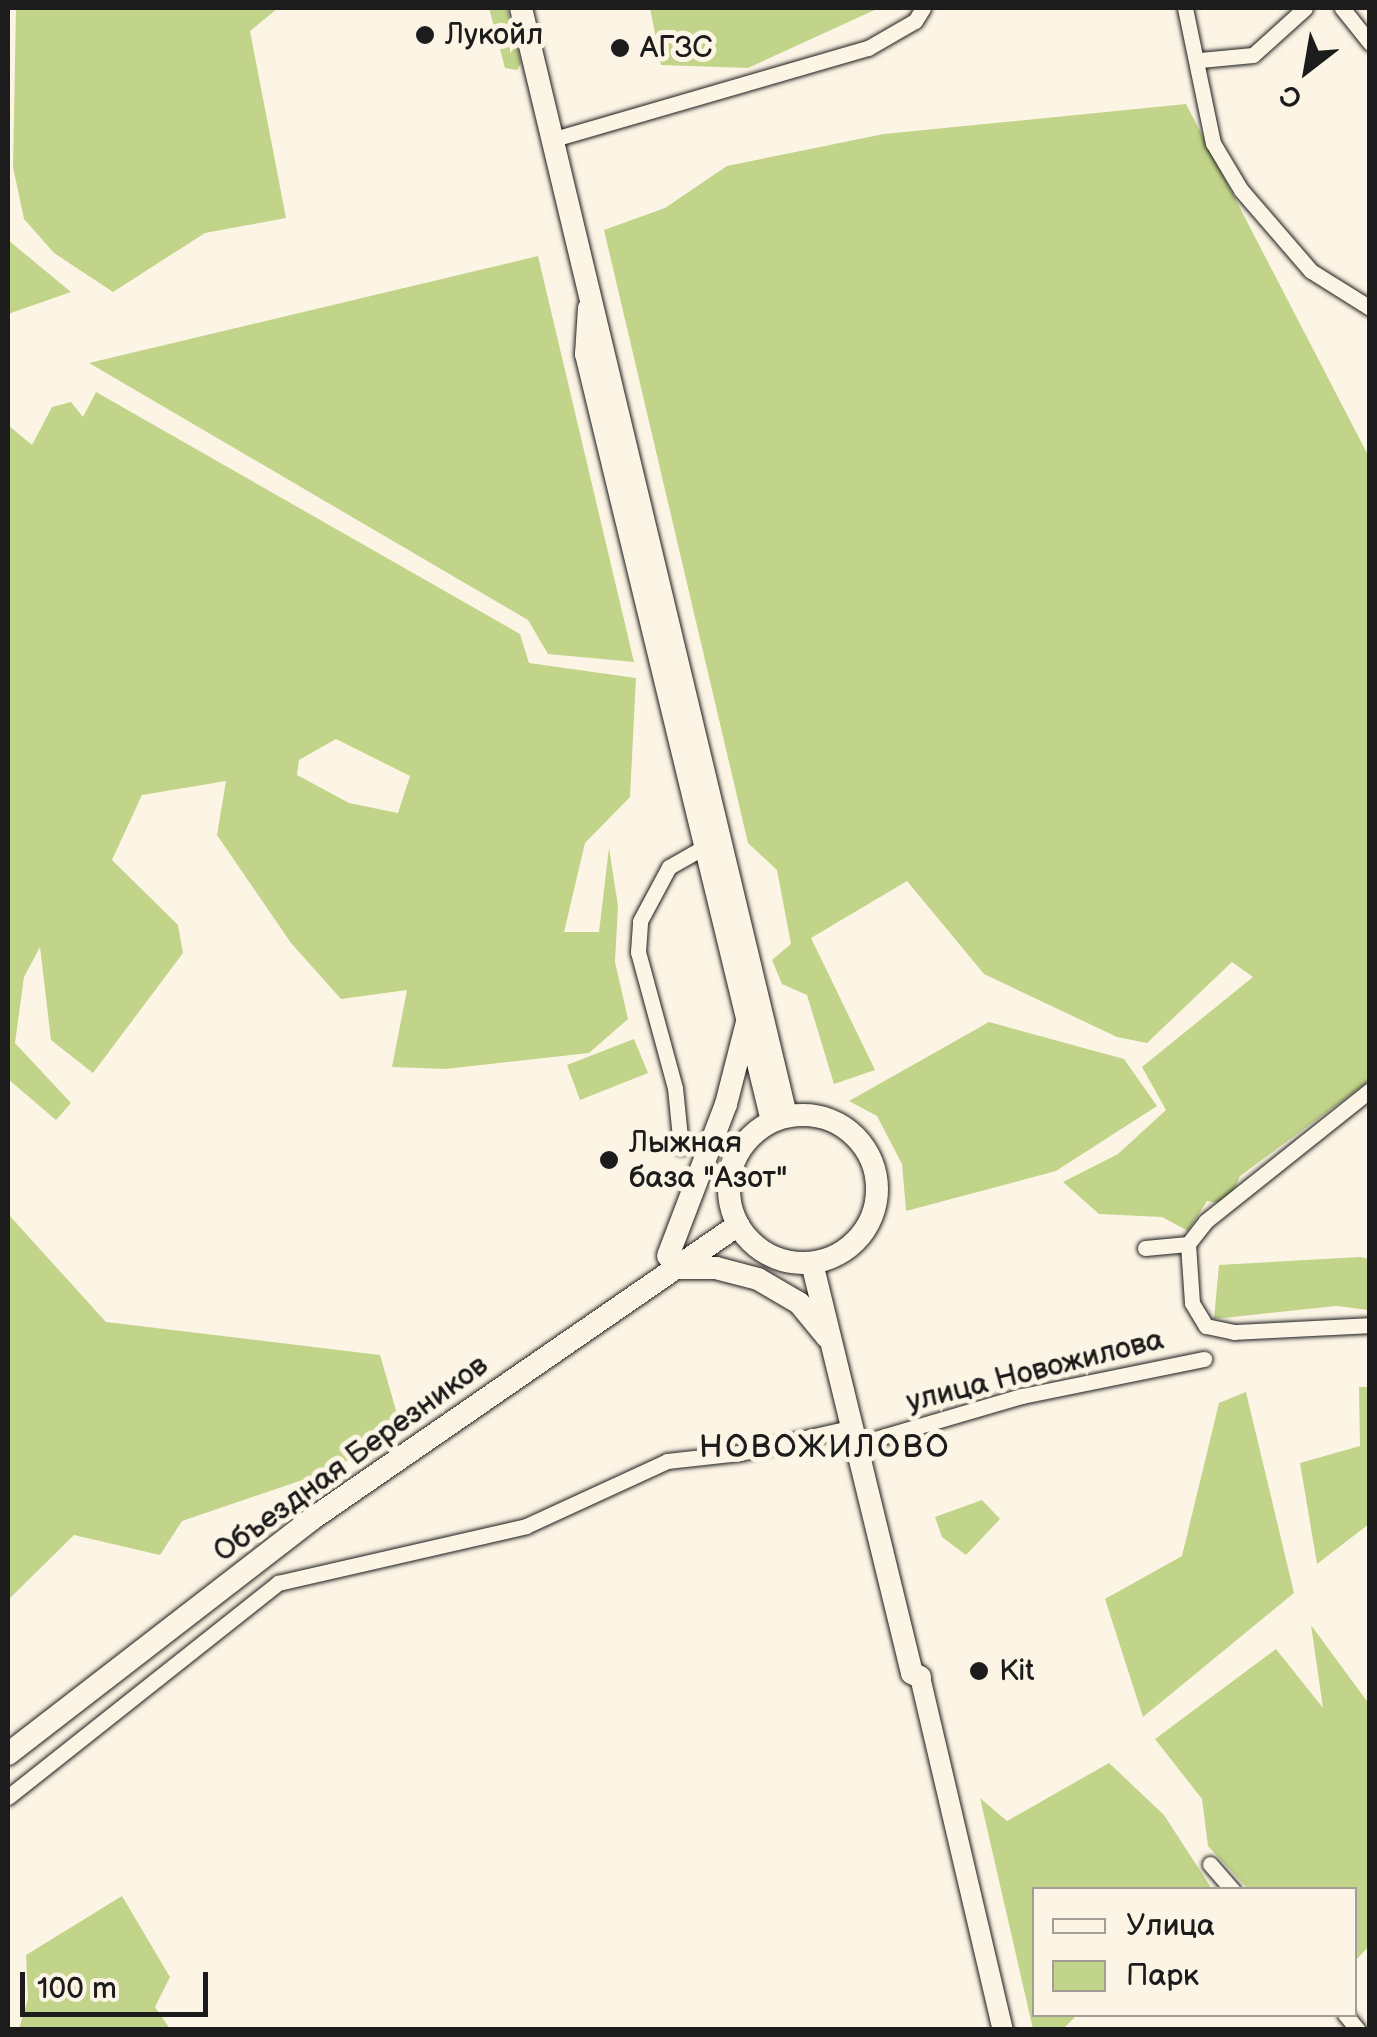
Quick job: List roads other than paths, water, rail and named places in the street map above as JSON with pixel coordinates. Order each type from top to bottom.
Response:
[{"type":"highway","points":[[521,8],[591,285],[779,1118]]},
{"type":"highway","points":[[591,285],[586,354],[748,1019],[779,1118]]},
{"type":"highway","points":[[748,1019],[726,1104],[672,1262],[758,1279],[800,1302],[832,1343]]},
{"type":"highway","points":[[820,1116],[843,1126],[862,1142],[877,1176],[870,1224],[845,1251],[818,1262],[774,1258],[735,1218],[730,1178],[737,1154],[779,1118],[820,1116]]},
{"type":"highway","name":"Объездная Березников","points":[[8,1738],[288,1526],[735,1218]]},
{"type":"highway","name":"Объездная Березников","points":[[8,1754],[312,1519],[672,1262]]},
{"type":"highway","points":[[818,1262],[832,1343],[912,1673],[920,1677]]},
{"type":"highway","points":[[818,1262],[920,1677]]},
{"type":"main road","points":[[920,1677],[1003,2030]]},
{"type":"street","points":[[554,138],[868,48],[915,21],[923,8]]},
{"type":"street","points":[[1185,8],[1200,60],[1214,143],[1241,190],[1311,272],[1370,308]]},
{"type":"street","points":[[1200,60],[1253,55],[1305,8]]},
{"type":"street","points":[[1342,8],[1370,42]]},
{"type":"street","points":[[681,1147],[676,1088],[638,952],[640,921],[669,868],[706,846]]},
{"type":"street","points":[[1145,1248],[1188,1244],[1265,1171],[1370,1090]]},
{"type":"street","name":"улица Новожилова","points":[[1188,1244],[1192,1303],[1206,1326],[1234,1332],[1370,1325]]},
{"type":"street","name":"улица Новожилова","points":[[878,1438],[1022,1396],[1204,1360]]},
{"type":"street","points":[[8,1797],[278,1583],[526,1526],[667,1461],[740,1453],[845,1429]]},
{"type":"street","points":[[1210,1864],[1230,1887]]},
{"type":"place","name":"Лукойл","points":[[425,35]]},
{"type":"place","name":"АГЗС","points":[[620,48]]},
{"type":"place","name":"Лыжная база \"Азот\"","points":[[609,1160]]},
{"type":"place","name":"Kit","points":[[979,1671]]},
{"type":"district","name":"НОВОЖИЛОВО","points":[[825,1448]]}]
